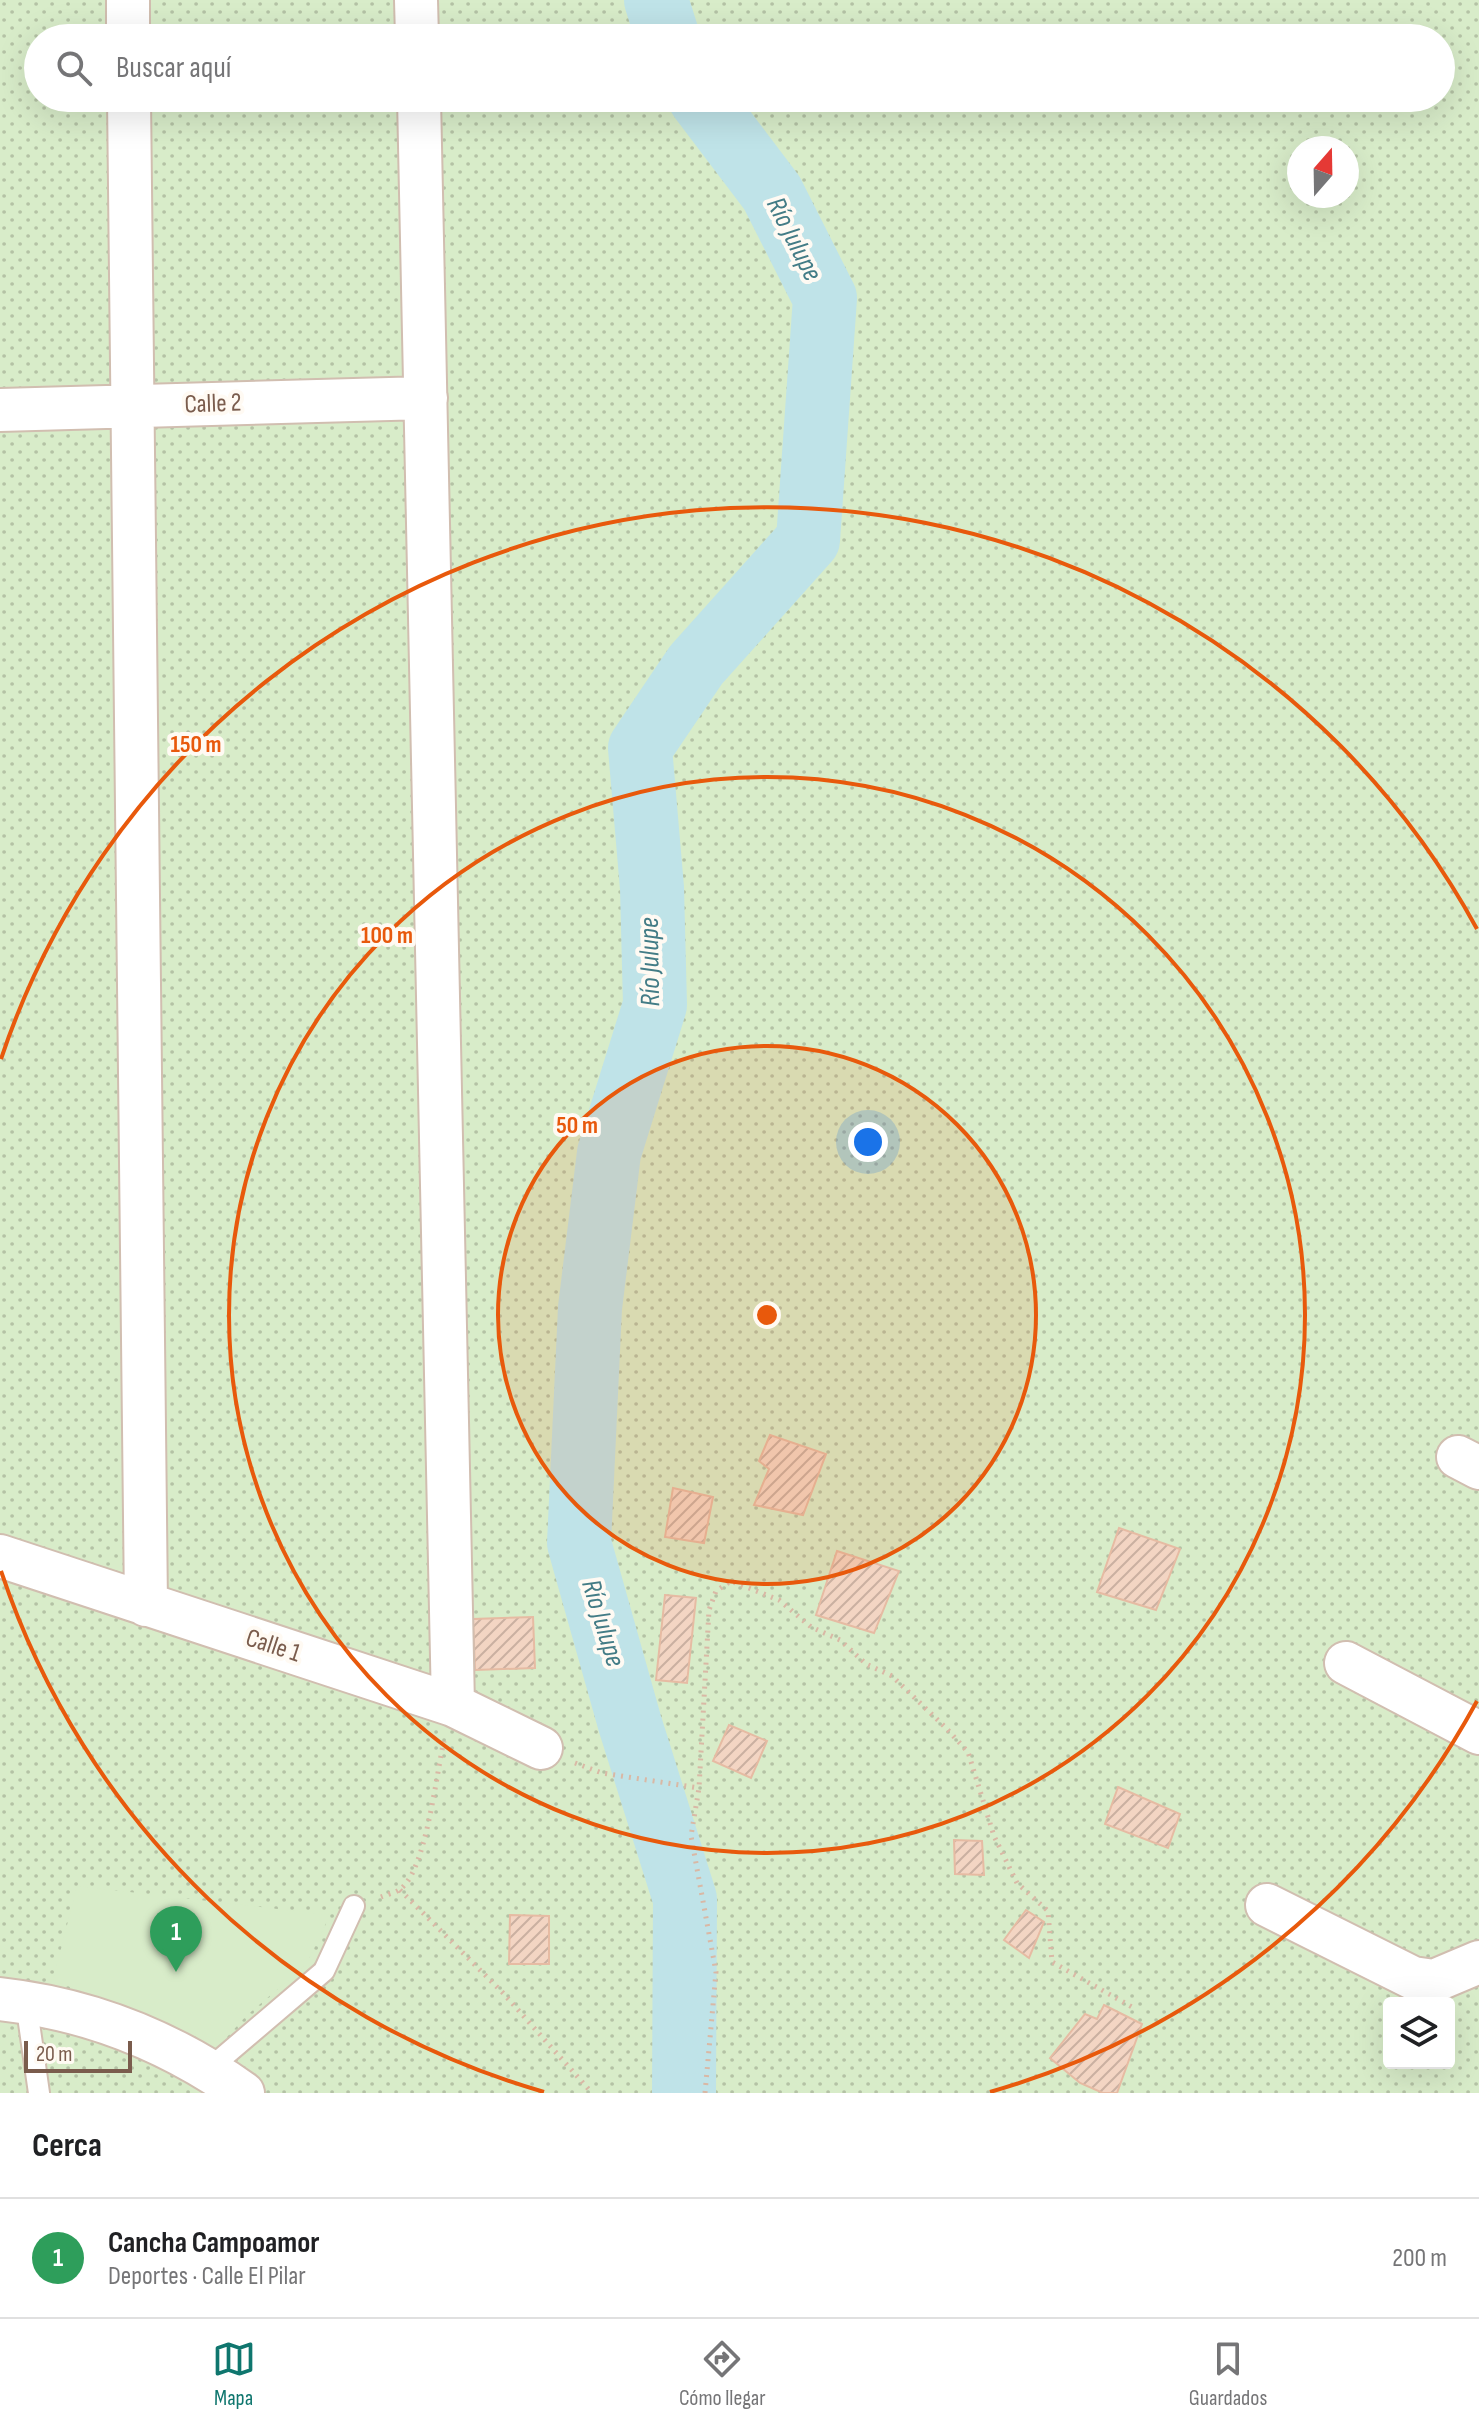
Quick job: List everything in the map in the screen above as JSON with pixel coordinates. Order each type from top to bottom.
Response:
[{"type":"street","points":[[128,0],[128,24]]},
{"type":"street","points":[[416,0],[417,24]]},
{"type":"street","points":[[129,112],[146,1605]]},
{"type":"street","points":[[419,112],[453,1705]]},
{"type":"street","name":"Calle 2","points":[[0,410],[426,398]]},
{"type":"street","name":"Calle 1","points":[[0,1556],[453,1705],[541,1748]]},
{"type":"street","points":[[1346,1663],[1479,1733]]},
{"type":"street","points":[[1267,1905],[1413,1978],[1434,1981],[1479,1962]]},
{"type":"street","points":[[13,2001],[95,2016],[209,2069],[243,2093]]},
{"type":"lane","points":[[209,2069],[324,1971],[354,1906]]},
{"type":"lane","points":[[13,2001],[39,2093]]},
{"type":"path","points":[[705,2093],[716,1972],[691,1836],[699,1788],[709,1610],[716,1591],[731,1581],[779,1600],[811,1627],[840,1640],[866,1664],[892,1676],[945,1727],[968,1752],[994,1836],[1017,1883],[1048,1911],[1052,1962],[1132,2007]]},
{"type":"path","points":[[354,1906],[400,1890],[415,1866],[427,1832],[431,1792],[453,1705]]},
{"type":"path","points":[[602,1773],[699,1788]]},
{"type":"path","points":[[400,1890],[503,1993],[592,2093]]},
{"type":"green space","points":[[0,0],[1479,0],[1479,2093],[0,2093]]},
{"type":"green space","points":[[77,1886],[330,1915],[306,1965],[246,2016],[219,2046],[53,1980]]},
{"type":"building","points":[[770,1435],[826,1454],[803,1515],[754,1505],[769,1469],[759,1461]]},
{"type":"building","points":[[673,1488],[713,1497],[704,1543],[665,1537]]},
{"type":"building","points":[[1119,1528],[1180,1549],[1156,1610],[1097,1592]]},
{"type":"building","points":[[837,1551],[899,1571],[874,1633],[816,1615]]},
{"type":"building","points":[[665,1595],[696,1598],[687,1683],[656,1680]]},
{"type":"building","points":[[533,1617],[535,1668],[475,1670],[473,1619]]},
{"type":"building","points":[[729,1725],[767,1741],[751,1778],[713,1761]]},
{"type":"building","points":[[1118,1787],[1180,1814],[1168,1848],[1105,1824]]},
{"type":"building","points":[[954,1840],[982,1841],[984,1875],[955,1874]]},
{"type":"building","points":[[1026,1910],[1044,1922],[1029,1958],[1004,1940]]},
{"type":"building","points":[[510,1915],[549,1916],[549,1964],[509,1964]]},
{"type":"building","points":[[1104,2005],[1142,2024],[1117,2093],[1103,2093],[1080,2083],[1050,2058],[1085,2014],[1097,2019]]},
{"type":"waterway","name":"Río Julupe","points":[[656,0],[664,24]]},
{"type":"waterway","name":"Río Julupe","points":[[684,2093],[685,1899],[630,1724],[579,1543],[590,1308],[609,1153],[655,1005],[652,888],[640,748],[696,665],[808,540],[825,298],[772,193],[711,112]]},
{"type":"place","name":"Cancha Campoamor","points":[[176,1972]]}]
